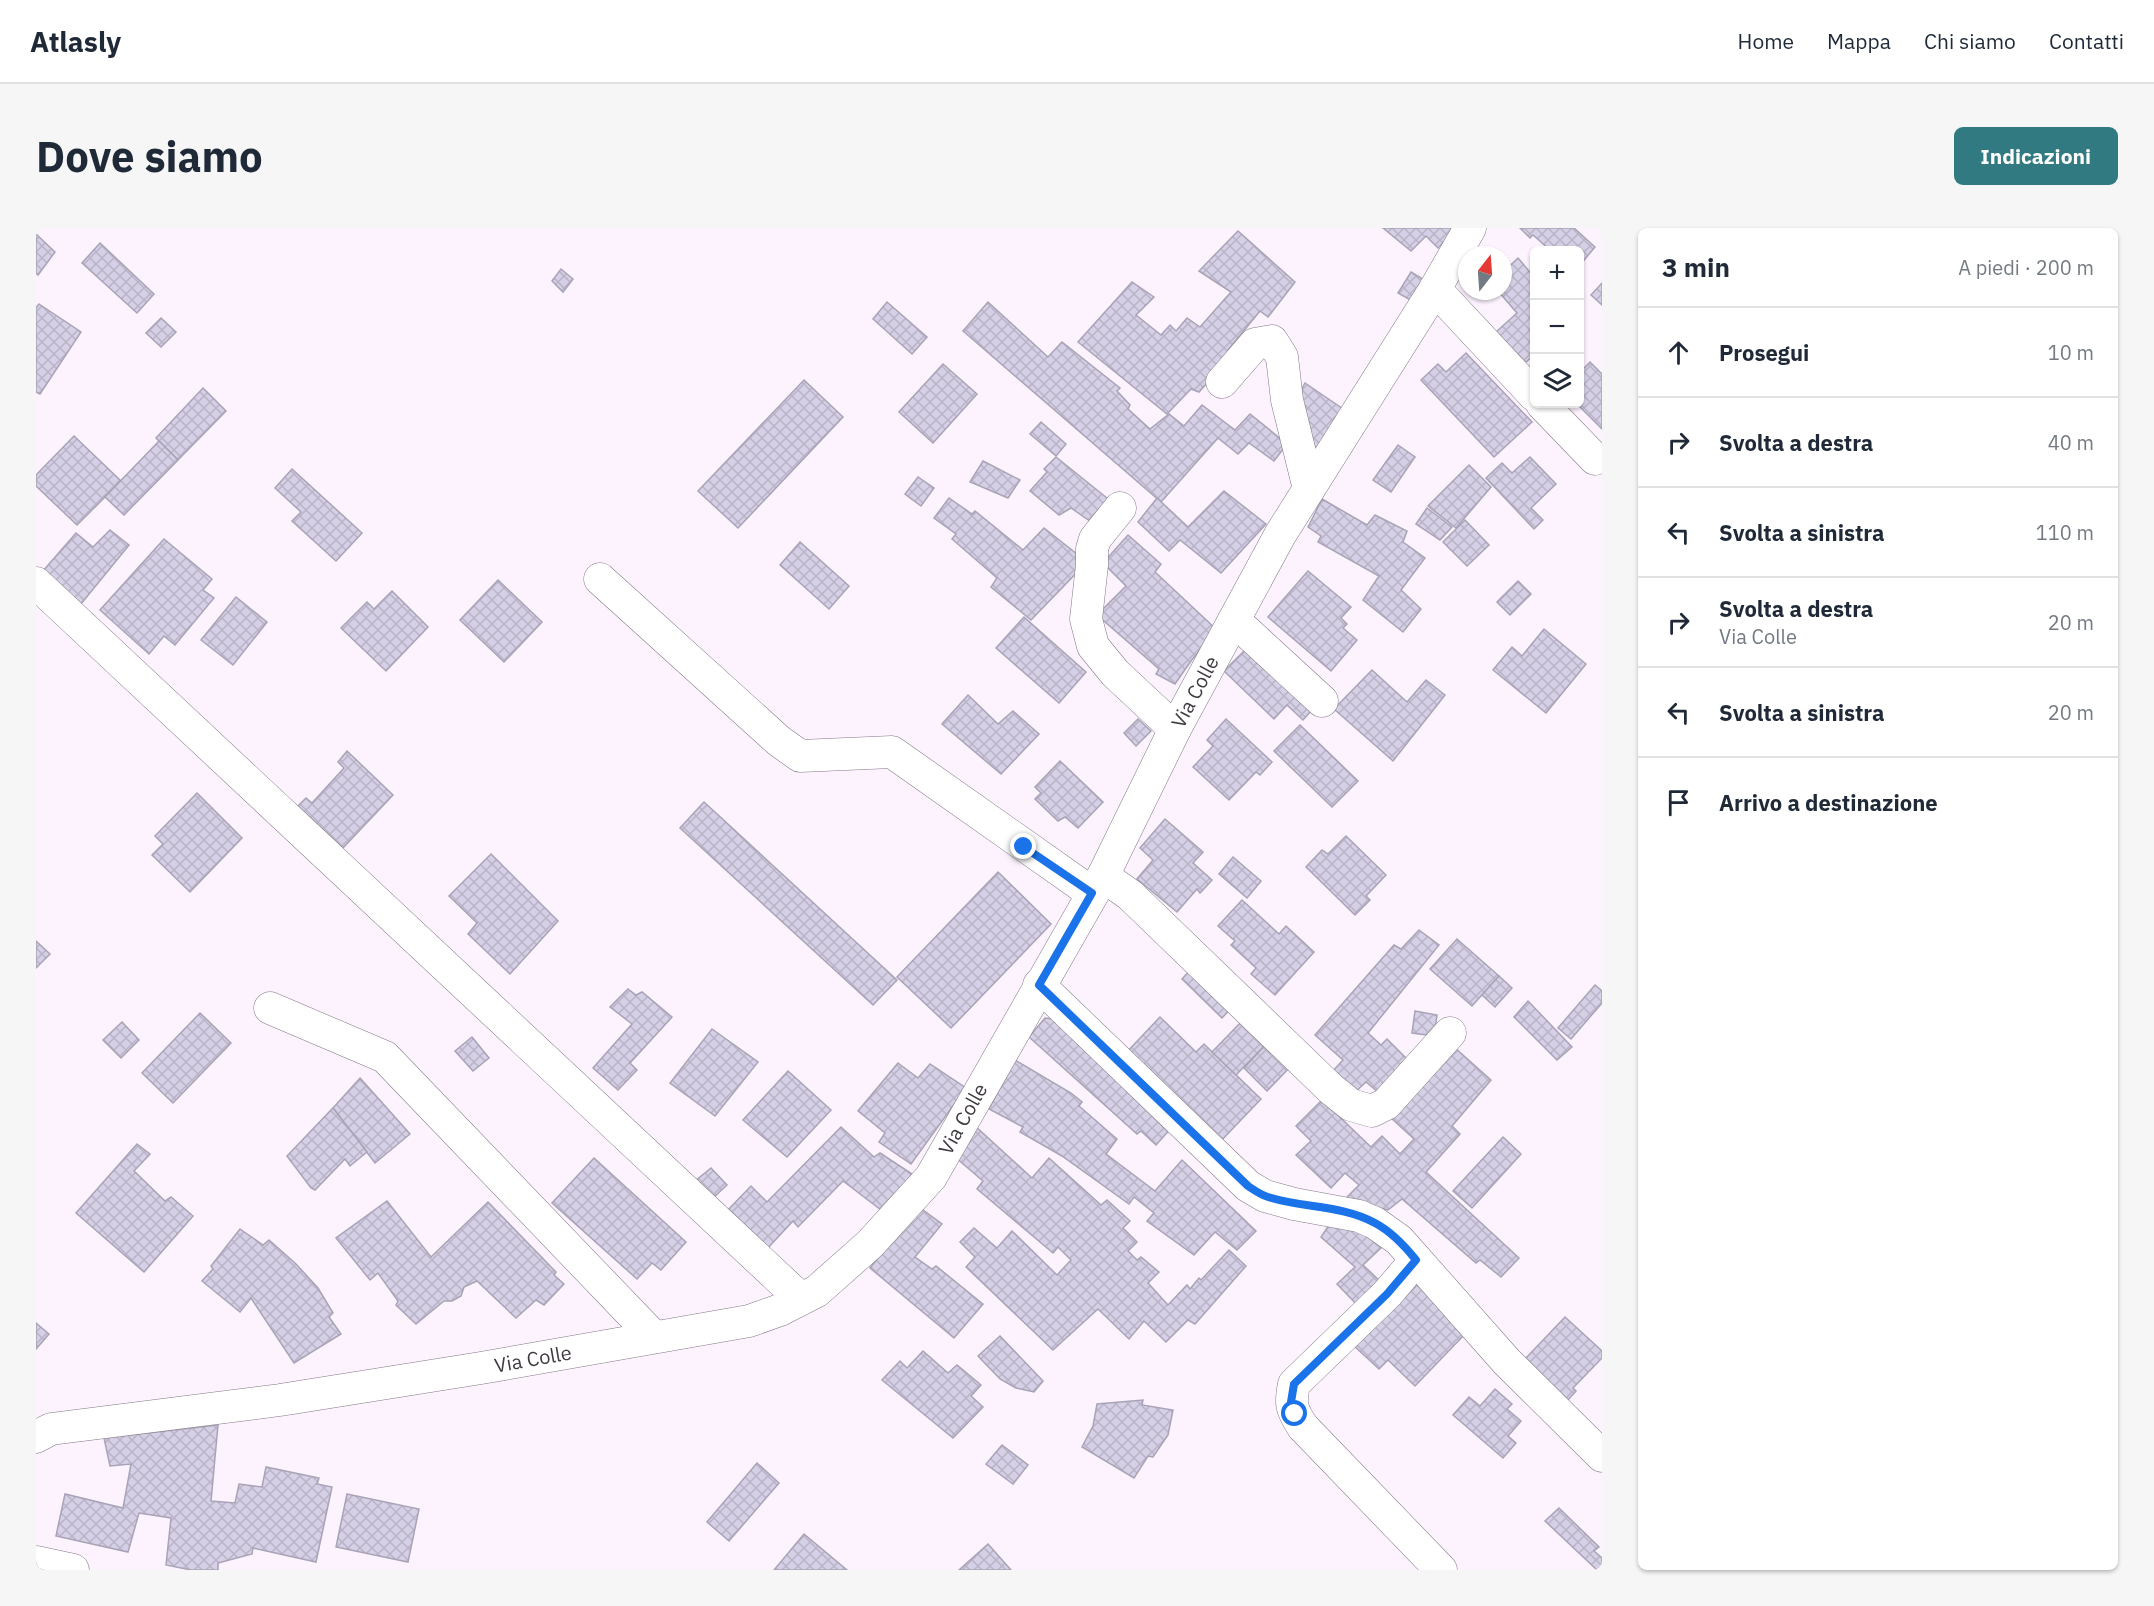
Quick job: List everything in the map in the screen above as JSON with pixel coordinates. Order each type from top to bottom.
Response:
[{"type":"street","name":"Via Colle","points":[[36,1437],[51,1429],[292,1398],[481,1368],[749,1321],[780,1310],[817,1291],[870,1244],[931,1177],[1098,884],[1175,729],[1280,535],[1435,289],[1470,228]]},
{"type":"street","points":[[1435,289],[1530,391]]},
{"type":"street","points":[[1222,382],[1255,344],[1272,341],[1282,357],[1287,400],[1309,489]]},
{"type":"street","points":[[1546,408],[1594,459]]},
{"type":"street","points":[[1120,508],[1095,539],[1092,549],[1086,618],[1093,646],[1114,673],[1175,729]]},
{"type":"street","points":[[600,579],[779,741],[800,756],[892,752],[1098,884],[1130,896],[1331,1089],[1351,1105],[1372,1111],[1386,1104],[1450,1033]]},
{"type":"street","points":[[36,583],[801,1299]]},
{"type":"street","points":[[1234,620],[1322,701]]},
{"type":"street","points":[[1039,985],[1248,1186],[1265,1196],[1294,1204],[1359,1216],[1375,1223],[1399,1240],[1507,1362],[1602,1456]]},
{"type":"street","points":[[270,1008],[385,1057],[654,1337]]},
{"type":"street","points":[[1416,1260],[1387,1294],[1294,1384],[1291,1402],[1303,1427],[1441,1570]]},
{"type":"street","points":[[36,1562],[73,1570]]},
{"type":"building","points":[[1383,228],[1457,228],[1438,248],[1426,236],[1411,251]]},
{"type":"building","points":[[1520,228],[1574,228],[1595,247],[1584,260],[1584,246],[1545,246],[1533,235],[1530,238]]},
{"type":"building","points":[[1238,231],[1295,282],[1268,317],[1260,311],[1228,350],[1233,354],[1199,392],[1191,389],[1167,414],[1078,342],[1132,282],[1154,297],[1136,315],[1161,335],[1170,325],[1176,331],[1187,318],[1200,327],[1231,292],[1199,271]]},
{"type":"building","points":[[36,234],[55,252],[38,275],[36,273]]},
{"type":"building","points":[[100,243],[154,294],[137,313],[82,263]]},
{"type":"building","points":[[1518,258],[1530,272],[1530,359],[1524,364],[1496,332],[1517,313],[1506,300],[1512,300],[1512,264]]},
{"type":"building","points":[[561,269],[573,279],[563,292],[552,281]]},
{"type":"building","points":[[1411,272],[1426,281],[1414,302],[1398,293]]},
{"type":"building","points":[[1602,283],[1602,305],[1591,295]]},
{"type":"building","points":[[887,302],[927,337],[912,354],[873,319]]},
{"type":"building","points":[[988,302],[1048,357],[1062,342],[1120,388],[1117,391],[1130,405],[1128,409],[1150,429],[1169,414],[1184,426],[1202,405],[1235,430],[1250,414],[1287,444],[1274,461],[1249,443],[1238,454],[1218,438],[1161,502],[963,331]]},
{"type":"building","points":[[39,304],[81,332],[40,394],[36,392],[36,308]]},
{"type":"building","points":[[161,318],[176,332],[161,347],[146,333]]},
{"type":"building","points":[[1466,353],[1532,422],[1494,457],[1421,380],[1438,364],[1446,372]]},
{"type":"building","points":[[1590,362],[1602,374],[1602,429],[1581,408],[1584,408],[1584,368]]},
{"type":"building","points":[[943,364],[977,394],[933,443],[899,412]]},
{"type":"building","points":[[804,380],[843,417],[738,528],[698,491]]},
{"type":"building","points":[[1305,383],[1349,413],[1321,458],[1307,442],[1300,392]]},
{"type":"building","points":[[203,388],[226,411],[178,460],[156,438]]},
{"type":"building","points":[[1041,422],[1066,444],[1056,456],[1030,434]]},
{"type":"building","points":[[74,436],[121,481],[77,525],[36,486],[36,475]]},
{"type":"building","points":[[159,441],[178,460],[124,515],[105,497]]},
{"type":"building","points":[[1398,445],[1415,457],[1391,492],[1373,480]]},
{"type":"building","points":[[1056,457],[1112,502],[1094,524],[1071,508],[1059,515],[1030,491],[1047,472],[1044,469]]},
{"type":"building","points":[[1530,457],[1556,484],[1531,508],[1543,520],[1534,529],[1486,478],[1502,463],[1512,473]]},
{"type":"building","points":[[983,461],[1020,480],[1008,498],[970,482]]},
{"type":"building","points":[[1469,465],[1491,487],[1456,528],[1428,506]]},
{"type":"building","points":[[292,469],[362,533],[336,561],[292,521],[301,512],[275,488]]},
{"type":"building","points":[[918,477],[934,488],[921,506],[905,494]]},
{"type":"building","points":[[1224,491],[1266,524],[1221,573],[1180,540],[1169,551],[1138,522],[1157,498],[1188,527]]},
{"type":"building","points":[[949,498],[972,514],[975,511],[1023,550],[1044,528],[1087,562],[1031,620],[991,587],[997,578],[952,539],[956,534],[934,518]]},
{"type":"building","points":[[1322,499],[1367,525],[1375,515],[1407,531],[1403,542],[1425,558],[1401,590],[1421,609],[1403,632],[1363,600],[1379,576],[1318,542],[1321,536],[1308,527]]},
{"type":"building","points":[[1427,508],[1452,527],[1440,540],[1416,524]]},
{"type":"building","points":[[1465,520],[1489,545],[1467,566],[1443,542]]},
{"type":"building","points":[[110,530],[129,545],[81,604],[43,571],[76,533],[93,547]]},
{"type":"building","points":[[1128,535],[1161,564],[1155,572],[1217,630],[1175,684],[1156,674],[1159,669],[1097,615],[1126,586],[1103,563]]},
{"type":"building","points":[[164,539],[212,579],[203,590],[214,598],[175,645],[164,636],[149,654],[100,610]]},
{"type":"building","points":[[800,542],[849,586],[829,609],[780,565]]},
{"type":"building","points":[[1308,571],[1351,607],[1341,618],[1347,624],[1343,628],[1357,640],[1331,671],[1268,617]]},
{"type":"building","points":[[498,580],[542,622],[504,662],[460,620]]},
{"type":"building","points":[[1518,581],[1531,594],[1510,615],[1497,602]]},
{"type":"building","points":[[392,591],[428,627],[386,671],[341,628],[367,602],[374,609]]},
{"type":"building","points":[[236,597],[267,622],[233,665],[201,640]]},
{"type":"building","points":[[1024,617],[1086,672],[1059,703],[996,648]]},
{"type":"building","points":[[1544,629],[1586,664],[1546,713],[1493,670],[1512,647],[1522,656]]},
{"type":"building","points":[[1246,649],[1311,711],[1303,720],[1287,705],[1274,719],[1224,671]]},
{"type":"building","points":[[1372,670],[1407,702],[1426,680],[1445,695],[1393,761],[1334,709]]},
{"type":"building","points":[[968,695],[998,724],[1013,711],[1039,734],[1001,774],[942,724]]},
{"type":"building","points":[[1138,719],[1151,731],[1136,746],[1124,733]]},
{"type":"building","points":[[1226,719],[1272,762],[1260,775],[1256,772],[1229,800],[1193,767],[1213,746],[1207,740]]},
{"type":"building","points":[[1300,725],[1358,781],[1332,807],[1274,751]]},
{"type":"building","points":[[347,751],[393,795],[343,848],[298,806],[306,798],[312,803],[344,768],[338,762]]},
{"type":"building","points":[[1060,761],[1103,802],[1078,828],[1065,817],[1058,821],[1035,799],[1041,793],[1035,787]]},
{"type":"building","points":[[197,793],[242,838],[190,892],[152,855],[163,844],[155,836]]},
{"type":"building","points":[[704,802],[897,980],[873,1005],[680,828]]},
{"type":"building","points":[[1165,819],[1203,852],[1193,863],[1212,880],[1200,893],[1197,889],[1177,912],[1137,879],[1153,860],[1140,848]]},
{"type":"building","points":[[1346,836],[1386,875],[1366,896],[1370,900],[1355,915],[1306,867],[1322,850],[1328,854]]},
{"type":"building","points":[[491,854],[558,921],[510,974],[468,934],[477,923],[449,896]]},
{"type":"building","points":[[1233,857],[1261,881],[1247,898],[1219,874]]},
{"type":"building","points":[[998,872],[1051,924],[951,1028],[897,977]]},
{"type":"building","points":[[1242,900],[1279,934],[1286,926],[1314,952],[1275,995],[1251,974],[1256,968],[1231,945],[1235,941],[1218,926]]},
{"type":"building","points":[[1419,930],[1439,945],[1368,1033],[1381,1045],[1387,1039],[1409,1061],[1378,1092],[1366,1082],[1353,1094],[1331,1073],[1343,1060],[1315,1035],[1394,945],[1401,949]]},
{"type":"building","points":[[1457,939],[1499,976],[1472,1006],[1430,969]]},
{"type":"building","points":[[36,941],[50,954],[36,968]]},
{"type":"building","points":[[1193,967],[1233,1006],[1222,1018],[1182,979]]},
{"type":"building","points":[[1499,976],[1512,988],[1495,1007],[1482,995]]},
{"type":"building","points":[[1595,985],[1602,991],[1602,1003],[1571,1039],[1558,1028]]},
{"type":"building","points":[[628,989],[636,995],[642,992],[672,1017],[630,1063],[637,1070],[618,1090],[593,1068],[632,1024],[610,1007]]},
{"type":"building","points":[[1528,1001],[1572,1047],[1557,1060],[1514,1017]]},
{"type":"building","points":[[1415,1011],[1437,1015],[1434,1036],[1412,1033]]},
{"type":"building","points":[[200,1013],[231,1043],[173,1103],[142,1073]]},
{"type":"building","points":[[1160,1017],[1196,1052],[1204,1044],[1261,1099],[1218,1144],[1125,1054]]},
{"type":"building","points":[[1045,1018],[1061,1020],[1173,1126],[1156,1145],[1141,1131],[1137,1134],[1029,1037]]},
{"type":"building","points":[[1245,1018],[1269,1041],[1236,1075],[1212,1052]]},
{"type":"building","points":[[122,1022],[139,1040],[121,1058],[103,1040]]},
{"type":"building","points":[[712,1029],[758,1062],[715,1116],[670,1083]]},
{"type":"building","points":[[472,1037],[489,1058],[473,1071],[455,1051]]},
{"type":"building","points":[[1269,1041],[1293,1064],[1267,1091],[1244,1068]]},
{"type":"building","points":[[1454,1047],[1491,1080],[1452,1126],[1460,1134],[1426,1172],[1519,1258],[1501,1277],[1480,1260],[1476,1263],[1402,1199],[1388,1210],[1345,1199],[1359,1185],[1345,1173],[1331,1188],[1296,1155],[1311,1141],[1296,1126],[1322,1100],[1371,1147],[1382,1136],[1400,1154],[1414,1139],[1390,1117]]},
{"type":"building","points":[[1015,1060],[1082,1102],[1079,1106],[1117,1139],[1106,1154],[1155,1191],[1182,1160],[1256,1231],[1237,1250],[1215,1232],[1194,1255],[1147,1221],[1154,1213],[1134,1197],[1129,1204],[1062,1156],[1020,1132],[1023,1127],[989,1109]]},
{"type":"building","points":[[898,1063],[918,1078],[930,1064],[966,1088],[911,1164],[879,1142],[885,1133],[858,1111]]},
{"type":"building","points":[[788,1071],[831,1110],[787,1157],[743,1120]]},
{"type":"building","points":[[360,1078],[410,1134],[375,1163],[333,1108]]},
{"type":"building","points":[[333,1108],[367,1152],[350,1166],[345,1159],[315,1190],[311,1188],[287,1156]]},
{"type":"building","points":[[974,1125],[1032,1178],[1049,1158],[1101,1205],[1107,1200],[1130,1221],[1123,1228],[1137,1242],[1128,1251],[1137,1260],[1141,1257],[1159,1272],[1148,1283],[1168,1305],[1187,1285],[1190,1289],[1199,1278],[1201,1280],[1229,1250],[1246,1266],[1195,1324],[1188,1320],[1166,1342],[1144,1321],[1129,1339],[1098,1309],[1053,1350],[966,1267],[975,1257],[960,1242],[974,1228],[997,1248],[1012,1231],[1057,1275],[1071,1260],[1058,1247],[1053,1253],[977,1189],[983,1181],[954,1156]]},
{"type":"building","points":[[841,1127],[874,1157],[880,1153],[912,1174],[885,1213],[843,1181],[798,1227],[793,1221],[766,1250],[726,1212],[751,1186],[767,1202]]},
{"type":"building","points":[[1503,1137],[1521,1154],[1472,1208],[1453,1191]]},
{"type":"building","points":[[137,1144],[150,1154],[134,1171],[165,1201],[171,1197],[193,1216],[144,1272],[76,1213]]},
{"type":"building","points":[[594,1158],[686,1242],[661,1270],[652,1263],[637,1279],[552,1203]]},
{"type":"building","points":[[711,1168],[727,1185],[713,1198],[695,1181]]},
{"type":"building","points":[[387,1201],[431,1257],[488,1202],[556,1272],[554,1275],[564,1284],[544,1305],[536,1300],[516,1318],[477,1281],[464,1287],[461,1296],[452,1301],[444,1301],[416,1324],[396,1305],[398,1301],[378,1273],[370,1280],[336,1238]]},
{"type":"building","points":[[919,1207],[942,1224],[915,1257],[932,1269],[936,1266],[983,1304],[954,1338],[870,1268]]},
{"type":"building","points":[[1348,1217],[1384,1245],[1363,1265],[1383,1284],[1360,1308],[1337,1284],[1355,1267],[1321,1237],[1331,1222]]},
{"type":"building","points":[[240,1229],[263,1245],[269,1240],[296,1264],[318,1288],[333,1313],[329,1317],[341,1334],[294,1363],[251,1298],[240,1312],[202,1281],[213,1269],[211,1266]]},
{"type":"building","points":[[1420,1282],[1466,1333],[1415,1386],[1388,1360],[1379,1369],[1352,1344]]},
{"type":"building","points":[[1565,1317],[1602,1351],[1602,1358],[1573,1388],[1576,1391],[1568,1400],[1525,1359]]},
{"type":"building","points":[[36,1323],[49,1334],[36,1349]]},
{"type":"building","points":[[1000,1336],[1043,1381],[1034,1392],[1016,1388],[1000,1379],[978,1356]]},
{"type":"building","points":[[923,1351],[948,1373],[957,1365],[981,1385],[971,1396],[983,1407],[953,1438],[882,1380],[900,1361],[907,1368]]},
{"type":"building","points":[[1495,1389],[1512,1404],[1507,1409],[1521,1421],[1508,1436],[1516,1443],[1503,1458],[1453,1415],[1469,1397],[1480,1406]]},
{"type":"building","points":[[1143,1400],[1142,1405],[1173,1410],[1168,1435],[1153,1457],[1148,1456],[1134,1478],[1082,1447],[1093,1426],[1097,1404]]},
{"type":"building","points":[[218,1425],[211,1501],[235,1503],[239,1484],[262,1487],[266,1467],[319,1478],[317,1484],[332,1487],[316,1562],[253,1548],[252,1554],[218,1563],[218,1570],[191,1570],[166,1565],[171,1518],[139,1513],[128,1552],[56,1536],[65,1494],[123,1508],[131,1464],[110,1466],[104,1438]]},
{"type":"building","points":[[1002,1445],[1028,1465],[1013,1484],[986,1464]]},
{"type":"building","points":[[757,1463],[779,1483],[729,1541],[707,1522]]},
{"type":"building","points":[[347,1494],[419,1509],[408,1562],[336,1547]]},
{"type":"building","points":[[1559,1508],[1599,1547],[1594,1551],[1602,1558],[1602,1570],[1597,1570],[1545,1521]]},
{"type":"building","points":[[804,1534],[847,1570],[774,1570]]},
{"type":"building","points":[[988,1544],[1011,1570],[959,1570]]},
{"type":"route","points":[[1024,847],[1092,893],[1039,985],[1248,1186],[1265,1196],[1359,1216],[1375,1223],[1399,1240],[1416,1260],[1387,1294],[1294,1384],[1291,1402],[1295,1414]]}]
